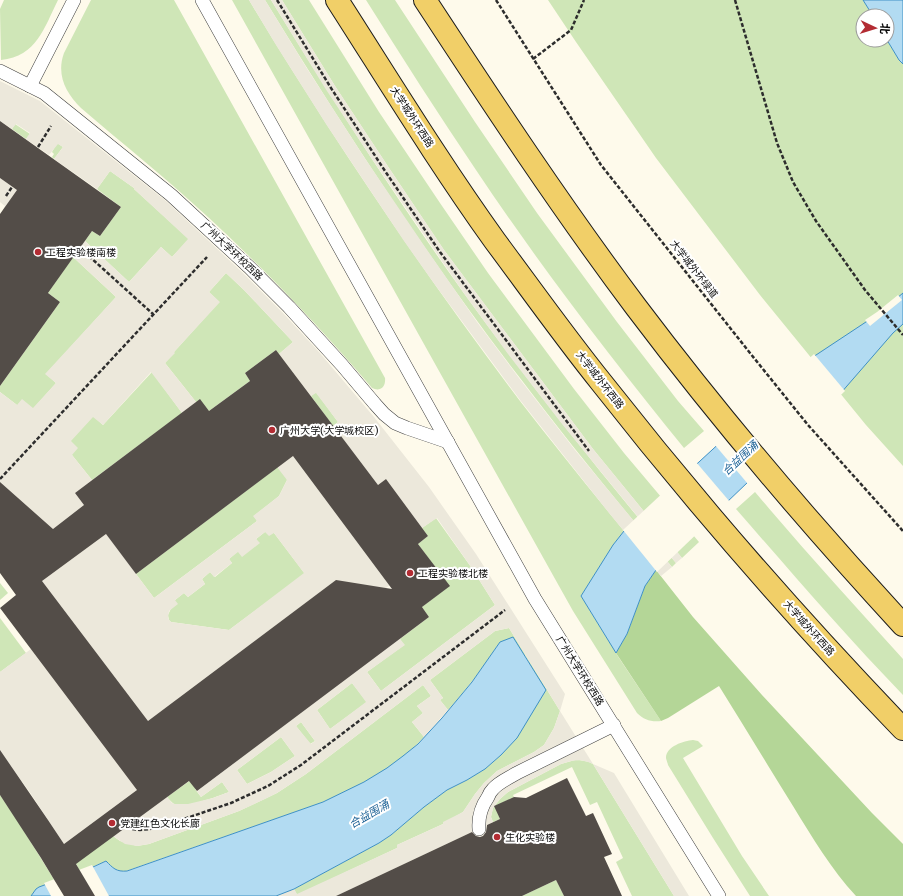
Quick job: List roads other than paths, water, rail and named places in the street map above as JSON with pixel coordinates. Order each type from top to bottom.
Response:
[{"type":"main road","name":"大学城外环西路","points":[[337,0],[416,125],[494,240],[599,380],[718,525],[858,683],[903,729]]},
{"type":"main road","points":[[425,0],[499,114],[557,198],[636,307],[721,416],[811,523],[903,625]]},
{"type":"lane","points":[[30,86],[74,0]]},
{"type":"lane","name":"广州大学环校西路","points":[[202,0],[535,599],[719,896]]},
{"type":"lane","name":"广州大学环校西路","points":[[0,72],[44,93],[177,200],[249,266],[289,307],[384,414],[395,423],[448,442]]},
{"type":"lane","points":[[479,829],[478,821],[480,811],[493,789],[504,780],[614,726]]},
{"type":"water","points":[[863,0],[903,0],[903,64],[892,48],[895,48],[895,8],[868,8]]},
{"type":"water","name":"合益围涌","points":[[903,293],[903,324],[893,333],[840,394],[656,570],[645,586],[627,634],[616,653],[581,596],[613,545],[624,531],[813,357],[878,314]]},
{"type":"water","name":"合益围涌","points":[[513,637],[546,690],[517,738],[485,769],[447,790],[391,835],[294,889],[276,896],[31,896],[39,887],[106,861],[115,869],[127,871],[323,802],[364,782],[387,768],[418,744],[472,682],[500,642]]},
{"type":"place","name":"工程实验楼南楼","points":[[38,252]]},
{"type":"place","name":"广州大学(大学城校区)","points":[[272,430]]},
{"type":"place","name":"工程实验楼北楼","points":[[410,573]]},
{"type":"place","name":"党建红色文化长廊","points":[[112,823]]},
{"type":"place","name":"生化实验楼","points":[[497,837]]}]
